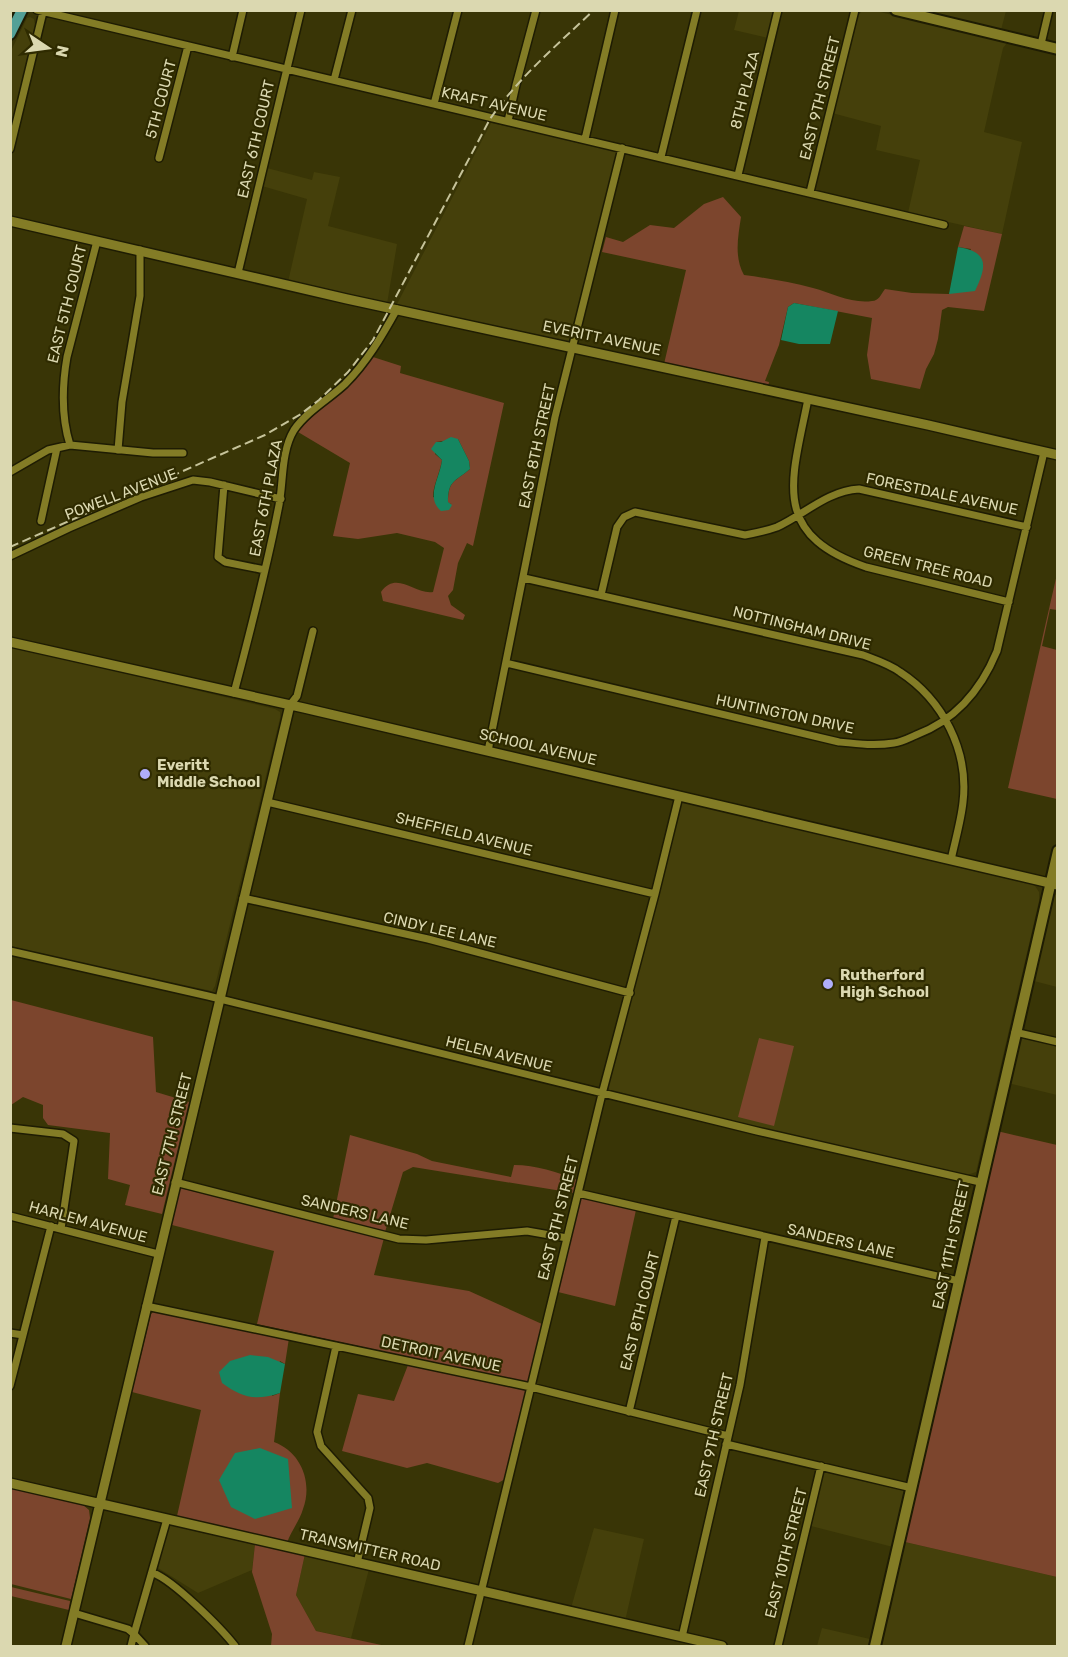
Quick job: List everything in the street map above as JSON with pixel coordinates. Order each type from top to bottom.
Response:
[{"type":"main road","points":[[10,34],[22,10]]},
{"type":"main road","points":[[896,10],[1058,49]]},
{"type":"main road","name":"EAST 11TH STREET","points":[[875,1647],[1015,1032],[1054,884],[1058,851]]},
{"type":"street","points":[[232,57],[243,10]]},
{"type":"street","name":"EAST 6TH COURT","points":[[238,273],[301,10]]},
{"type":"street","points":[[334,80],[351,10]]},
{"type":"street","points":[[434,104],[458,10]]},
{"type":"street","points":[[508,121],[536,10]]},
{"type":"street","points":[[585,139],[615,10]]},
{"type":"street","points":[[661,157],[697,10]]},
{"type":"street","name":"8TH PLAZA","points":[[738,175],[778,10]]},
{"type":"street","name":"EAST 9TH STREET","points":[[810,192],[855,10]]},
{"type":"street","points":[[1041,45],[1049,10]]},
{"type":"street","points":[[10,149],[40,11]]},
{"type":"street","name":"KRAFT AVENUE","points":[[40,11],[945,225]]},
{"type":"street","name":"5TH COURT","points":[[159,158],[188,46]]},
{"type":"street","name":"EAST 8TH STREET","points":[[488,751],[555,417],[622,148]]},
{"type":"street","name":"EVERITT AVENUE","points":[[10,221],[1058,455]]},
{"type":"street","name":"EAST 5TH COURT","points":[[70,445],[65,429],[64,375],[97,241]]},
{"type":"street","points":[[118,450],[122,402],[140,296],[140,250]]},
{"type":"street","name":"EAST 6TH PLAZA","points":[[234,693],[265,570],[280,499],[284,463],[293,432],[362,366],[376,348],[397,309]]},
{"type":"street","name":"GREEN TREE ROAD","points":[[808,399],[793,478],[793,502],[807,532],[845,560],[1009,602]]},
{"type":"street","points":[[10,472],[48,450],[70,445],[153,453],[183,453]]},
{"type":"street","points":[[41,522],[57,448]]},
{"type":"street","name":"HUNTINGTON DRIVE","points":[[506,663],[839,742],[872,745],[897,743],[932,729],[946,720],[974,694],[988,673],[997,651],[1044,452]]},
{"type":"street","name":"POWELL AVENUE","points":[[10,556],[141,497],[193,480],[280,499]]},
{"type":"street","points":[[224,485],[218,556],[225,562],[265,570]]},
{"type":"street","name":"FORESTDALE AVENUE","points":[[601,595],[617,526],[624,517],[635,512],[745,535],[760,533],[778,526],[837,492],[859,489],[1027,526]]},
{"type":"street","name":"NOTTINGHAM DRIVE","points":[[524,578],[863,655],[900,672],[920,687],[936,705],[946,720],[959,753],[964,786],[963,802],[951,860]]},
{"type":"street","name":"EAST 7TH STREET","points":[[66,1647],[290,705],[297,696],[314,631]]},
{"type":"street","name":"SCHOOL AVENUE","points":[[10,642],[290,705],[1054,884]]},
{"type":"street","name":"EAST 8TH STREET","points":[[468,1647],[602,1094],[630,993],[679,796]]},
{"type":"street","name":"SHEFFIELD AVENUE","points":[[267,802],[655,894]]},
{"type":"street","name":"CINDY LEE LANE","points":[[243,898],[428,939],[630,993]]},
{"type":"street","name":"HELEN AVENUE","points":[[10,951],[219,999],[602,1094],[980,1182]]},
{"type":"street","points":[[1015,1032],[1058,1042]]},
{"type":"street","points":[[10,1128],[63,1134],[74,1140],[61,1229]]},
{"type":"street","name":"SANDERS LANE","points":[[175,1182],[399,1239],[426,1240],[527,1231],[567,1238]]},
{"type":"street","name":"SANDERS LANE","points":[[578,1193],[959,1281]]},
{"type":"street","name":"HARLEM AVENUE","points":[[10,1216],[158,1254]]},
{"type":"street","name":"EAST 8TH COURT","points":[[629,1412],[676,1216]]},
{"type":"street","points":[[10,1386],[51,1226]]},
{"type":"street","name":"EAST 9TH STREET","points":[[683,1640],[740,1385],[765,1237]]},
{"type":"street","name":"DETROIT AVENUE","points":[[146,1306],[531,1387],[728,1436]]},
{"type":"street","points":[[10,1333],[23,1335]]},
{"type":"street","points":[[336,1346],[317,1432],[321,1446],[368,1498],[370,1508],[357,1563]]},
{"type":"street","points":[[726,1444],[912,1488]]},
{"type":"street","name":"EAST 10TH STREET","points":[[778,1647],[821,1466]]},
{"type":"street","name":"TRANSMITTER ROAD","points":[[10,1483],[481,1591],[683,1640],[722,1647]]},
{"type":"street","points":[[131,1647],[167,1519]]},
{"type":"street","points":[[153,1573],[160,1575],[188,1599],[224,1632],[235,1647]]},
{"type":"street","points":[[74,1613],[128,1629],[145,1647]]},
{"type":"shaded area","points":[[739,11],[775,11],[768,38],[734,30]]},
{"type":"shaded area","points":[[862,11],[876,11],[1007,43],[1003,48],[984,132],[1022,142],[1002,234],[908,213],[920,160],[876,150],[881,126],[832,113],[856,18]]},
{"type":"shaded area","points":[[917,11],[1006,11],[1001,30]]},
{"type":"shaded area","points":[[27,18],[34,19],[35,26],[11,134],[11,51]]},
{"type":"shaded area","points":[[491,123],[620,151],[572,343],[396,306]]},
{"type":"shaded area","points":[[267,168],[312,180],[314,172],[340,177],[328,226],[397,244],[387,304],[288,282],[307,199],[262,186]]},
{"type":"shaded area","points":[[723,197],[741,217],[738,254],[744,275],[796,284],[857,301],[874,301],[885,289],[912,293],[949,294],[971,249],[958,247],[964,226],[1002,234],[984,311],[948,307],[942,310],[934,354],[926,369],[920,389],[871,379],[867,355],[872,318],[794,303],[788,307],[779,345],[765,381],[769,382],[768,387],[664,364],[686,270],[602,252],[606,237],[623,242],[650,225],[674,228],[704,204]]},
{"type":"shaded area","points":[[958,247],[975,252],[980,257],[983,262],[982,274],[975,291],[949,294]]},
{"type":"shaded area","points":[[794,303],[838,311],[830,344],[799,344],[781,340],[788,307]]},
{"type":"shaded area","points":[[373,357],[401,366],[400,373],[504,403],[473,546],[467,543],[458,563],[453,590],[448,596],[451,605],[465,615],[463,620],[383,601],[381,592],[393,583],[433,592],[444,548],[435,542],[397,533],[358,539],[333,536],[350,463],[298,432],[346,387]],"holes":[[[458,439],[469,461],[470,469],[456,479],[451,486],[448,503],[433,497],[442,460],[435,454],[436,442]]]},
{"type":"shaded area","points":[[451,437],[458,439],[469,461],[470,469],[451,485],[448,502],[452,505],[449,510],[441,511],[436,506],[434,493],[442,460],[431,449],[436,442]]},
{"type":"shaded area","points":[[1057,574],[1057,610],[1050,609],[1042,646],[1057,650],[1057,799],[1008,788]]},
{"type":"shaded area","name":"Everitt Middle School","points":[[10,646],[280,712],[212,991],[11,948]]},
{"type":"shaded area","name":"Rutherford High School","points":[[683,802],[1031,883],[1035,886],[1039,892],[1039,901],[976,1172],[967,1175],[611,1093],[608,1086],[680,805]]},
{"type":"shaded area","points":[[1057,893],[1057,987],[1034,981],[1053,898]]},
{"type":"shaded area","points":[[11,1000],[153,1037],[156,1092],[189,1102],[162,1214],[125,1205],[130,1185],[108,1179],[110,1133],[48,1125],[43,1118],[43,1105],[23,1097],[11,1105]]},
{"type":"shaded area","points":[[759,1038],[794,1046],[774,1126],[738,1117]]},
{"type":"shaded area","points":[[1022,1038],[1057,1046],[1057,1095],[1008,1083],[1019,1040]]},
{"type":"shaded area","points":[[997,1131],[1057,1145],[1057,1577],[905,1542]]},
{"type":"shaded area","points":[[350,1135],[417,1154],[432,1161],[511,1177],[514,1165],[522,1165],[562,1174],[577,1180],[574,1193],[413,1167],[403,1172],[385,1232],[333,1219]]},
{"type":"shaded area","points":[[180,1188],[384,1238],[374,1275],[469,1291],[542,1324],[528,1383],[257,1324],[274,1251],[172,1225]]},
{"type":"shaded area","points":[[581,1197],[636,1210],[615,1306],[558,1292]]},
{"type":"shaded area","points":[[154,1311],[289,1338],[285,1364],[280,1361],[272,1396],[280,1393],[274,1442],[298,1460],[305,1479],[306,1499],[302,1513],[287,1543],[177,1516],[201,1410],[132,1392],[151,1314]]},
{"type":"shaded area","points":[[250,1355],[268,1357],[285,1364],[280,1393],[249,1397],[222,1383],[219,1372],[230,1361]]},
{"type":"shaded area","points":[[408,1365],[526,1390],[505,1479],[498,1483],[427,1463],[407,1468],[342,1451],[358,1394],[394,1401]]},
{"type":"shaded area","points":[[260,1448],[288,1459],[292,1508],[255,1519],[231,1507],[219,1480],[235,1453]]},
{"type":"shaded area","points":[[824,1470],[906,1492],[893,1547],[811,1526]]},
{"type":"shaded area","points":[[11,1487],[82,1504],[89,1510],[90,1518],[71,1599],[11,1584]]},
{"type":"shaded area","points":[[169,1524],[255,1544],[252,1570],[198,1593],[158,1568]]},
{"type":"shaded area","points":[[594,1528],[644,1539],[625,1621],[571,1608]]},
{"type":"shaded area","points":[[905,1542],[1057,1577],[1057,1646],[882,1646]]},
{"type":"shaded area","points":[[255,1544],[305,1554],[296,1595],[316,1631],[386,1646],[271,1646],[272,1634],[252,1572]]},
{"type":"shaded area","points":[[305,1554],[369,1569],[351,1638],[316,1631],[296,1595]]},
{"type":"shaded area","points":[[11,1587],[70,1601],[69,1610],[11,1596]]},
{"type":"shaded area","points":[[822,1628],[870,1639],[868,1646],[817,1646]]},
{"type":"railway","points":[[10,547],[265,435],[301,414],[319,400],[348,372],[373,340],[490,119],[526,75],[594,10]]},
{"type":"place","name":"Everitt Middle School","points":[[145,774]]},
{"type":"place","name":"Rutherford High School","points":[[828,984]]}]
